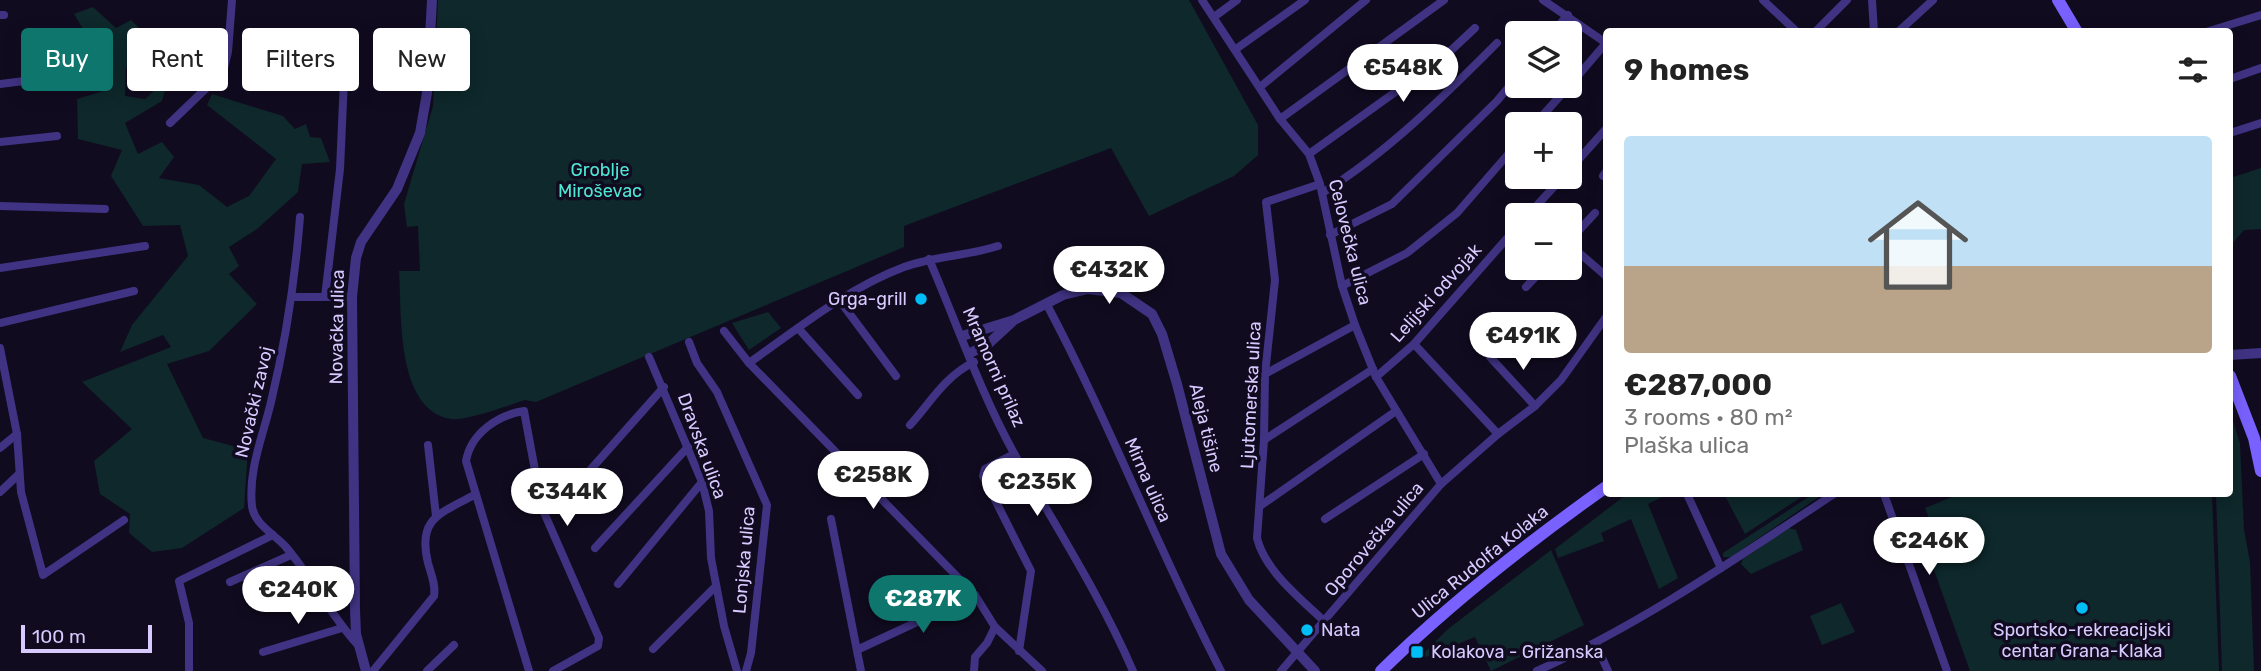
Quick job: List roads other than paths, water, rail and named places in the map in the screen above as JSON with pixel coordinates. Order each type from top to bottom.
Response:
[{"type":"main road","points":[[2058,0],[2075,28]]},
{"type":"main road","points":[[2233,384],[2254,438],[2261,471]]},
{"type":"main road","name":"Ulica Rudolfa Kolaka","points":[[1381,671],[1468,592],[1541,533],[1603,489]]},
{"type":"street","points":[[170,123],[223,72],[228,52],[232,0]]},
{"type":"street","name":"Novačka ulica","points":[[366,671],[358,645],[355,610],[352,297],[356,258],[361,242],[397,189],[420,133],[427,93],[432,0]]},
{"type":"street","name":"Celovečka ulica","points":[[1202,0],[1280,119],[1309,154],[1321,189],[1342,286],[1355,325],[1375,373],[1441,484]]},
{"type":"street","points":[[1214,17],[1237,0]]},
{"type":"street","points":[[1236,49],[1305,0]]},
{"type":"street","points":[[1260,87],[1366,0]]},
{"type":"street","points":[[1280,119],[1444,0]]},
{"type":"street","points":[[1543,0],[1603,41]]},
{"type":"street","points":[[1763,0],[1793,28]]},
{"type":"street","points":[[1819,28],[1847,0]]},
{"type":"street","points":[[1872,0],[1874,28]]},
{"type":"street","points":[[1902,28],[1933,0]]},
{"type":"street","points":[[1562,21],[1567,15]]},
{"type":"street","points":[[2219,28],[2261,15]]},
{"type":"street","points":[[1309,154],[1444,57],[1475,27]]},
{"type":"street","points":[[1321,189],[1352,175],[1412,124],[1497,43]]},
{"type":"street","points":[[1582,70],[1603,46]]},
{"type":"street","points":[[2233,78],[2261,68]]},
{"type":"street","points":[[0,84],[21,81]]},
{"type":"street","points":[[325,297],[340,169],[343,91]]},
{"type":"street","points":[[1330,235],[1392,204],[1505,91]]},
{"type":"street","points":[[1545,112],[1558,98]]},
{"type":"street","points":[[2233,132],[2261,123]]},
{"type":"street","points":[[1582,156],[1603,132]]},
{"type":"street","points":[[0,142],[57,136]]},
{"type":"street","points":[[1342,286],[1407,253],[1457,213],[1505,158]]},
{"type":"street","name":"Ljutomerska ulica","points":[[1321,189],[1266,202],[1275,280],[1265,374],[1264,440],[1257,538],[1261,553],[1290,588],[1324,621]]},
{"type":"street","points":[[1539,203],[1552,189]]},
{"type":"street","points":[[0,206],[105,209]]},
{"type":"street","points":[[1582,228],[1595,213]]},
{"type":"street","name":"Novački zavoj","points":[[300,217],[293,298],[271,403],[256,456],[252,507],[256,519],[291,555],[342,628],[358,645]]},
{"type":"street","name":"Lelijski odvojak","points":[[1264,440],[1375,373],[1414,344],[1505,241]]},
{"type":"street","points":[[0,268],[145,246]]},
{"type":"street","points":[[749,363],[840,301],[887,275],[929,259],[957,257],[998,246]]},
{"type":"street","points":[[1582,253],[1603,273]]},
{"type":"street","name":"Mramorni prilaz","points":[[929,259],[1014,453],[1083,569],[1133,671]]},
{"type":"street","points":[[1526,287],[1533,280]]},
{"type":"street","name":"Aleja tišine","points":[[962,336],[1014,320],[1079,290],[1098,289],[1132,297],[1152,313],[1163,334],[1221,554],[1249,600],[1315,671]]},
{"type":"street","points":[[0,323],[134,291]]},
{"type":"street","points":[[293,298],[352,297]]},
{"type":"street","points":[[840,301],[896,376]]},
{"type":"street","name":"Mirna ulica","points":[[1046,303],[1122,459],[1184,599],[1221,671]]},
{"type":"street","name":"Aleja tišine","points":[[972,358],[1014,320]]},
{"type":"street","name":"Oporovečka ulica","points":[[1281,671],[1441,484],[1535,406],[1561,380],[1603,321]]},
{"type":"street","points":[[1265,374],[1355,325]]},
{"type":"street","points":[[798,328],[858,395]]},
{"type":"street","points":[[724,331],[749,363],[975,595],[995,627],[1042,671]]},
{"type":"street","name":"Lonjska ulica","points":[[689,342],[697,363],[717,392],[767,505],[751,653],[746,671]]},
{"type":"street","points":[[1414,344],[1498,434]]},
{"type":"street","points":[[0,348],[17,434],[20,492],[43,575],[124,520]]},
{"type":"street","points":[[2233,355],[2261,353]]},
{"type":"street","points":[[1490,357],[1535,406]]},
{"type":"street","name":"Dravska ulica","points":[[649,358],[664,387],[702,482],[709,511],[711,558],[716,586],[737,671]]},
{"type":"street","points":[[910,425],[928,405],[933,394],[972,358]]},
{"type":"street","points":[[576,486],[664,387]]},
{"type":"street","points":[[529,671],[474,495],[466,461],[468,454],[495,419],[524,411],[542,508],[599,643],[553,671]]},
{"type":"street","points":[[1260,506],[1396,411]]},
{"type":"street","points":[[0,448],[17,434]]},
{"type":"street","points":[[373,671],[435,596],[423,543],[436,516],[428,445]]},
{"type":"street","points":[[595,548],[688,447]]},
{"type":"street","points":[[1014,453],[985,469],[983,475],[1031,571],[1019,651]]},
{"type":"street","points":[[1325,519],[1424,454]]},
{"type":"street","points":[[0,492],[19,474]]},
{"type":"street","points":[[618,584],[702,482]]},
{"type":"street","points":[[436,516],[474,495]]},
{"type":"street","points":[[1688,497],[1721,568]]},
{"type":"street","points":[[1537,671],[1596,644],[1721,568],[1829,497]]},
{"type":"street","points":[[1885,497],[1947,671]]},
{"type":"street","points":[[831,519],[859,649],[861,671]]},
{"type":"street","points":[[189,671],[188,624],[179,581],[273,535]]},
{"type":"street","points":[[230,582],[291,555]]},
{"type":"street","points":[[653,649],[716,586]]},
{"type":"street","points":[[859,649],[975,595]]},
{"type":"street","points":[[974,671],[975,657],[987,643],[995,627]]},
{"type":"street","points":[[263,652],[342,628]]},
{"type":"street","points":[[1596,644],[1608,671]]},
{"type":"street","points":[[427,671],[454,645]]},
{"type":"place","name":"Grga-grill","points":[[921,299]]},
{"type":"place","name":"Sportsko-rekreacijski centar Grana-Klaka","points":[[2082,608]]},
{"type":"place","name":"Nata","points":[[1307,630]]},
{"type":"place","name":"Kolakova - Grižanska","points":[[1417,652]]},
{"type":"park label","name":"Groblje Miroševac","points":[[600,180]]}]
